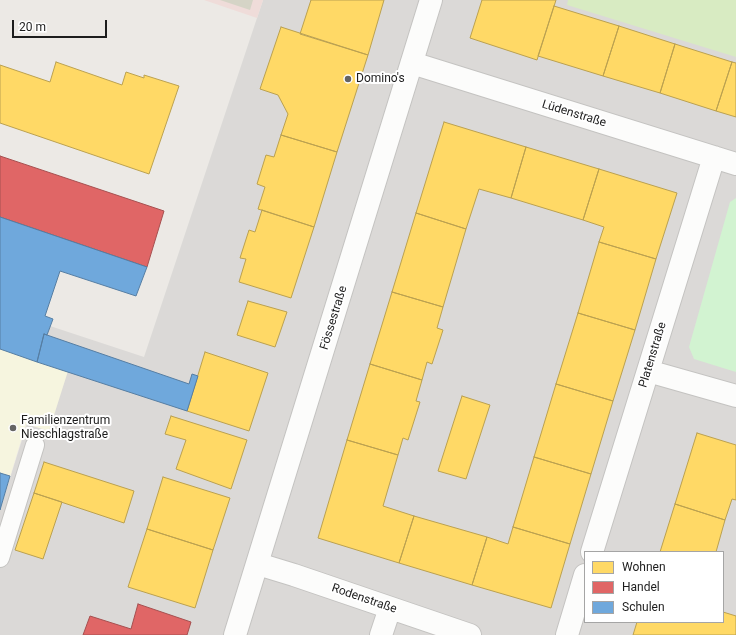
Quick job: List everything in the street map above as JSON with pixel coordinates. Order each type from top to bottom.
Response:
[{"type":"street","name":"Fössestraße","points":[[236,635],[431,0]]},
{"type":"street","name":"Lüdenstraße","points":[[412,63],[736,164]]},
{"type":"street","name":"Platenstraße","points":[[592,551],[714,157]]},
{"type":"street","points":[[648,371],[736,396]]},
{"type":"street","name":"Rodenstraße","points":[[258,564],[470,635]]},
{"type":"street","points":[[567,635],[584,578]]},
{"type":"street","points":[[381,635],[390,608]]},
{"type":"lane","points":[[0,558],[35,445]]},
{"type":"shaded area","points":[[204,0],[263,0],[257,18]]},
{"type":"shaded area","points":[[220,0],[253,0],[250,10]]},
{"type":"shaded area","points":[[263,0],[736,0],[736,635],[0,635],[0,510],[27,424],[44,334],[47,335],[50,326],[144,357]]},
{"type":"shaded area","name":"Familienzentrum Nieschlagstraße","points":[[0,349],[68,371],[49,431],[26,424],[0,510]]},
{"type":"green space","points":[[568,0],[736,0],[736,57],[567,5]]},
{"type":"green space","points":[[736,198],[736,372],[694,359],[689,347],[730,202]]},
{"type":"building: Wohnen","points":[[311,0],[384,0],[368,55],[300,34]]},
{"type":"building: Wohnen","points":[[482,0],[556,0],[537,60],[470,38]]},
{"type":"building: Wohnen","points":[[554,6],[619,26],[603,76],[538,56]]},
{"type":"building: Wohnen","points":[[619,26],[675,44],[660,93],[603,76]]},
{"type":"building: Wohnen","points":[[281,27],[368,55],[337,152],[281,135],[288,114],[278,95],[260,89]]},
{"type":"building: Wohnen","points":[[675,44],[732,62],[716,111],[660,93]]},
{"type":"building: Wohnen","points":[[56,62],[122,85],[126,72],[144,78],[144,75],[179,86],[149,174],[0,123],[0,65],[50,82]]},
{"type":"building: Wohnen","points":[[732,62],[736,63],[736,117],[716,111]]},
{"type":"building: Wohnen","points":[[444,122],[526,147],[511,198],[479,189],[466,229],[416,213]]},
{"type":"building: Wohnen","points":[[281,135],[337,152],[314,227],[258,209],[265,187],[257,184],[266,155],[274,157]]},
{"type":"building: Wohnen","points":[[526,147],[599,169],[583,220],[511,198]]},
{"type":"building: Wohnen","points":[[599,169],[677,193],[656,259],[599,242],[604,227],[583,220]]},
{"type":"building: Wohnen","points":[[262,210],[314,227],[291,298],[239,282],[246,259],[240,258],[249,230],[255,232]]},
{"type":"building: Wohnen","points":[[416,213],[466,229],[443,307],[392,292]]},
{"type":"building: Wohnen","points":[[599,242],[656,259],[635,330],[578,313]]},
{"type":"building: Wohnen","points":[[392,292],[443,307],[437,328],[443,330],[432,364],[427,362],[422,380],[370,364]]},
{"type":"building: Wohnen","points":[[248,301],[287,312],[275,347],[237,335]]},
{"type":"building: Wohnen","points":[[578,313],[635,330],[613,401],[556,384]]},
{"type":"building: Wohnen","points":[[205,352],[268,373],[249,431],[187,411]]},
{"type":"building: Wohnen","points":[[370,364],[422,380],[416,401],[420,402],[408,440],[403,438],[398,455],[347,440]]},
{"type":"building: Wohnen","points":[[556,384],[613,401],[591,474],[534,457]]},
{"type":"building: Wohnen","points":[[462,396],[490,405],[466,479],[438,471]]},
{"type":"building: Wohnen","points":[[171,416],[247,440],[231,489],[176,469],[186,440],[165,434]]},
{"type":"building: Wohnen","points":[[697,433],[736,445],[736,500],[732,499],[725,520],[675,504]]},
{"type":"building: Wohnen","points":[[347,440],[398,455],[383,506],[414,516],[399,563],[318,538]]},
{"type":"building: Wohnen","points":[[534,457],[591,474],[570,544],[513,527]]},
{"type":"building: Wohnen","points":[[44,462],[134,491],[124,523],[34,493]]},
{"type":"building: Wohnen","points":[[163,477],[230,498],[213,550],[147,529]]},
{"type":"building: Wohnen","points":[[34,493],[62,502],[43,559],[15,550]]},
{"type":"building: Wohnen","points":[[675,504],[725,520],[716,551],[660,551]]},
{"type":"building: Wohnen","points":[[414,516],[487,537],[472,585],[399,563]]},
{"type":"building: Wohnen","points":[[513,527],[570,544],[551,608],[472,585],[487,537],[508,544]]},
{"type":"building: Wohnen","points":[[147,529],[213,550],[195,608],[128,587]]},
{"type":"building: Wohnen","points":[[724,612],[736,616],[736,635],[633,635],[637,623],[724,623]]},
{"type":"building: Handel","points":[[0,156],[164,211],[147,267],[0,217]]},
{"type":"building: Handel","points":[[138,604],[191,622],[187,635],[83,635],[90,616],[131,629]]},
{"type":"building: Schulen","points":[[0,217],[147,267],[136,296],[60,271],[45,316],[53,319],[47,335],[44,334],[37,362],[0,349]]},
{"type":"building: Schulen","points":[[44,334],[189,384],[192,374],[198,376],[187,411],[37,362]]},
{"type":"building: Schulen","points":[[0,473],[10,476],[0,510]]},
{"type":"place","name":"Domino's","points":[[348,79]]},
{"type":"place","name":"Familienzentrum Nieschlagstraße","points":[[13,428]]}]
